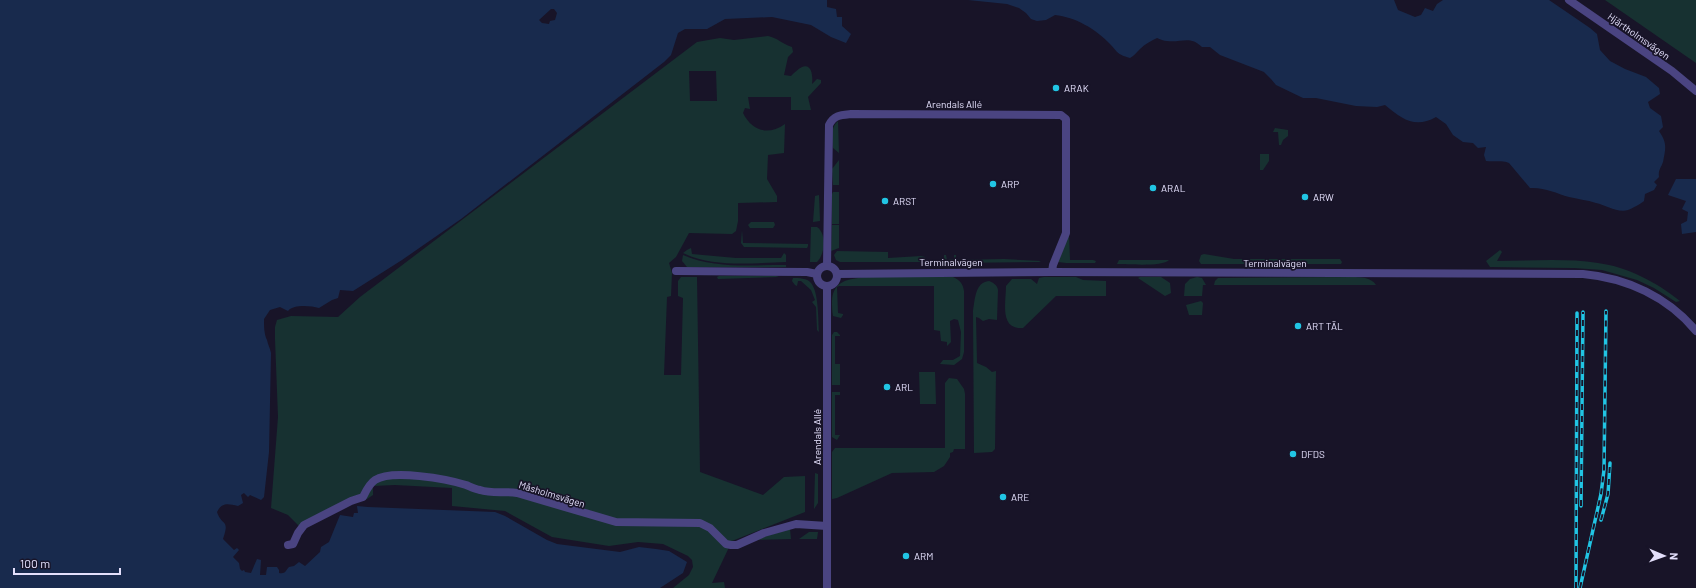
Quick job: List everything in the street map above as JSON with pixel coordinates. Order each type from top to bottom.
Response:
[{"type":"street","name":"Hjärtholmsvägen","points":[[1569,0],[1672,71],[1696,91]]},
{"type":"street","name":"Arendals Allé","points":[[827,266],[829,125],[837,116],[851,114],[1061,115],[1066,119],[1066,233],[1053,265],[1052,272]]},
{"type":"street","points":[[827,266],[832,267],[837,274],[835,282],[827,286],[819,282],[817,274],[821,268],[827,266]]},
{"type":"street","points":[[676,271],[806,272],[817,274]]},
{"type":"street","name":"Terminalvägen","points":[[837,274],[1052,272],[1595,275],[1625,282],[1659,299],[1683,317],[1696,331]]},
{"type":"street","name":"Arendals Allé","points":[[827,286],[827,588]]},
{"type":"street","name":"Måsholmsvägen","points":[[288,545],[293,544],[304,525],[351,501],[363,497],[368,488],[376,480],[398,475],[444,480],[481,491],[507,491],[517,493],[616,522],[700,523],[710,528],[726,544],[731,546],[737,545],[764,533],[796,524],[827,526]]},
{"type":"green space","points":[[1605,0],[1696,0],[1696,63]]},
{"type":"green space","points":[[768,36],[775,38],[792,47],[793,52],[788,57],[784,75],[791,76],[805,66],[811,71],[812,84],[817,79],[821,80],[821,83],[808,97],[811,110],[791,110],[791,97],[748,97],[750,109],[745,108],[743,113],[756,128],[767,131],[779,128],[785,124],[784,153],[768,155],[767,179],[777,196],[777,202],[738,203],[738,221],[736,231],[732,234],[689,233],[676,257],[669,263],[672,273],[671,296],[667,297],[664,375],[681,375],[683,298],[678,296],[678,281],[681,277],[697,277],[700,472],[763,495],[784,477],[805,476],[805,512],[732,541],[712,583],[724,582],[725,588],[673,588],[689,575],[693,567],[692,560],[688,556],[663,544],[638,542],[609,546],[552,537],[505,511],[452,506],[452,488],[395,485],[373,486],[373,495],[367,499],[360,495],[300,527],[288,515],[271,508],[278,417],[275,339],[275,327],[277,320],[291,316],[338,317],[360,297],[697,42],[720,38],[734,40]],"holes":[[[689,71],[716,71],[717,101],[690,101]]]},
{"type":"green space","points":[[838,121],[839,153],[833,148],[832,137],[835,124]]},
{"type":"green space","points":[[1275,128],[1288,130],[1288,136],[1283,140],[1281,145],[1279,145],[1278,132],[1273,132]]},
{"type":"green space","points":[[1260,154],[1269,154],[1269,161],[1263,170],[1260,170]]},
{"type":"green space","points":[[839,160],[839,185],[833,185],[832,169]]},
{"type":"green space","points":[[833,192],[839,192],[839,224],[832,224]]},
{"type":"green space","points":[[819,195],[820,221],[813,222],[815,196]]},
{"type":"green space","points":[[751,222],[774,222],[775,225],[773,228],[750,228],[748,225]]},
{"type":"green space","points":[[832,225],[839,225],[839,248],[831,251]]},
{"type":"green space","points":[[811,227],[817,227],[824,239],[822,254],[817,262],[810,262]]},
{"type":"green space","points":[[742,230],[743,243],[808,244],[808,246],[807,248],[744,247],[741,243]]},
{"type":"green space","points":[[1069,234],[1070,260],[1093,260],[1096,261],[1095,263],[1058,262]]},
{"type":"green space","points":[[691,248],[692,254],[736,258],[781,258],[784,253],[786,255],[786,262],[747,264],[721,263],[695,258],[683,253]]},
{"type":"green space","points":[[1500,250],[1502,252],[1497,261],[1586,261],[1620,268],[1641,276],[1680,301],[1676,302],[1654,288],[1637,280],[1602,270],[1574,268],[1490,267],[1486,261]]},
{"type":"green space","points":[[837,251],[888,252],[888,258],[921,256],[925,257],[927,262],[840,262],[836,260],[834,255]]},
{"type":"green space","points":[[1204,254],[1234,259],[1340,259],[1342,262],[1341,264],[1201,264],[1199,261],[1201,255]]},
{"type":"green space","points":[[683,255],[720,264],[746,266],[786,265],[786,267],[687,267],[682,261]]},
{"type":"green space","points":[[944,255],[946,255],[947,260],[954,259],[954,255],[956,255],[956,260],[1004,259],[1041,261],[948,263],[944,260]]},
{"type":"green space","points":[[1119,260],[1169,260],[1160,264],[1145,265],[1117,264]]},
{"type":"green space","points":[[717,277],[779,277],[718,279]]},
{"type":"green space","points":[[866,277],[953,277],[959,281],[962,284],[964,291],[964,352],[962,359],[954,365],[940,364],[943,360],[953,360],[960,356],[961,332],[958,320],[954,319],[950,321],[951,342],[947,346],[947,342],[941,341],[940,331],[934,330],[934,286],[837,287],[848,280]]},
{"type":"green space","points":[[1076,277],[1083,280],[1106,281],[1106,296],[1056,296],[1023,328],[1010,325],[1007,320],[1005,307],[1006,286],[1012,279],[1031,279],[1037,284],[1039,278]]},
{"type":"green space","points":[[1161,277],[1170,283],[1171,293],[1165,296],[1138,278]]},
{"type":"green space","points":[[1197,277],[1202,278],[1206,285],[1203,285],[1202,296],[1184,296],[1185,284],[1190,279]]},
{"type":"green space","points":[[1362,277],[1371,280],[1376,285],[1214,285],[1218,278]]},
{"type":"green space","points":[[793,278],[807,280],[814,287],[818,306],[819,332],[817,330],[816,307],[812,302],[815,300],[811,290],[801,281],[798,281],[797,286],[795,285],[792,281]]},
{"type":"green space","points":[[989,281],[995,284],[998,290],[997,320],[989,319],[983,321],[976,317],[977,363],[986,367],[992,372],[996,371],[995,449],[992,452],[974,453],[973,311],[978,288],[984,282]]},
{"type":"green space","points":[[837,287],[838,313],[843,314],[841,318],[833,316],[833,294]]},
{"type":"green space","points":[[1201,301],[1203,303],[1202,315],[1189,315],[1186,305]]},
{"type":"green space","points":[[834,332],[837,332],[840,335],[835,336],[835,364],[840,364],[840,385],[832,385],[832,335]]},
{"type":"green space","points":[[919,372],[935,372],[936,404],[920,404]]},
{"type":"green space","points":[[949,378],[957,379],[964,389],[965,449],[954,449],[953,452],[950,453],[950,457],[944,466],[934,472],[892,473],[832,499],[832,452],[835,448],[945,448],[945,383]]},
{"type":"green space","points":[[832,392],[840,392],[840,395],[835,395],[835,435],[840,435],[837,440],[832,437]]},
{"type":"green space","points":[[815,473],[818,474],[818,503],[814,509]]},
{"type":"green space","points":[[790,529],[791,539],[753,540]]},
{"type":"green space","points":[[809,532],[818,532],[817,539],[799,539]]},
{"type":"water","points":[[0,0],[827,0],[827,7],[836,9],[837,17],[842,17],[842,26],[851,34],[846,43],[831,37],[811,25],[772,17],[725,19],[707,29],[685,29],[678,33],[671,55],[664,62],[461,219],[402,260],[353,291],[340,290],[338,298],[319,308],[298,306],[288,311],[280,307],[270,310],[264,319],[265,335],[271,353],[269,452],[264,497],[261,500],[250,495],[248,497],[244,493],[241,495],[243,503],[238,506],[228,504],[223,505],[217,512],[226,528],[223,539],[234,550],[237,548],[239,550],[233,557],[239,563],[242,571],[244,570],[245,572],[251,573],[257,559],[261,560],[260,575],[266,575],[267,567],[277,567],[279,573],[283,573],[289,567],[294,566],[299,562],[305,566],[320,552],[321,547],[329,542],[340,515],[353,517],[354,513],[358,513],[357,506],[495,512],[557,544],[620,552],[639,547],[669,551],[687,562],[683,573],[660,588],[0,588]],"holes":[[[551,9],[554,9],[557,13],[555,20],[550,21],[549,24],[542,23],[539,20]]]},
{"type":"water","points":[[968,0],[1394,0],[1398,10],[1415,17],[1421,15],[1425,8],[1433,11],[1437,4],[1443,0],[1549,0],[1597,34],[1600,50],[1610,61],[1625,69],[1646,77],[1659,88],[1660,94],[1648,102],[1650,108],[1661,116],[1663,127],[1659,131],[1665,145],[1663,162],[1659,171],[1659,177],[1654,182],[1657,185],[1654,190],[1645,194],[1644,201],[1628,210],[1616,210],[1600,204],[1569,197],[1545,189],[1530,188],[1509,163],[1501,161],[1486,161],[1484,155],[1486,147],[1478,148],[1473,143],[1463,142],[1453,135],[1446,124],[1436,117],[1428,121],[1415,122],[1403,118],[1385,105],[1377,107],[1356,106],[1316,98],[1303,98],[1276,85],[1264,72],[1220,55],[1210,47],[1202,47],[1198,43],[1189,40],[1167,41],[1157,38],[1150,41],[1130,58],[1118,52],[1092,29],[1070,18],[1055,15],[1046,20],[1037,21],[1031,19],[1019,8],[1007,4]]},
{"type":"water","points":[[1676,179],[1696,179],[1696,232],[1682,234],[1681,224],[1687,221],[1688,212],[1682,209],[1686,201],[1668,195]]},
{"type":"railway","points":[[1580,588],[1601,494],[1604,470],[1606,311]]},
{"type":"railway","points":[[1581,506],[1583,312]]},
{"type":"railway","points":[[1576,588],[1577,313]]},
{"type":"railway","points":[[1601,520],[1608,494],[1610,463]]},
{"type":"place","name":"ARAK","points":[[1056,88]]},
{"type":"place","name":"ARP","points":[[993,184]]},
{"type":"place","name":"ARAL","points":[[1153,188]]},
{"type":"place","name":"ARW","points":[[1305,197]]},
{"type":"place","name":"ARST","points":[[885,201]]},
{"type":"place","name":"ART TÄL","points":[[1298,326]]},
{"type":"place","name":"ARL","points":[[887,387]]},
{"type":"place","name":"DFDS","points":[[1293,454]]},
{"type":"place","name":"ARE","points":[[1003,497]]},
{"type":"place","name":"ARM","points":[[906,556]]}]
